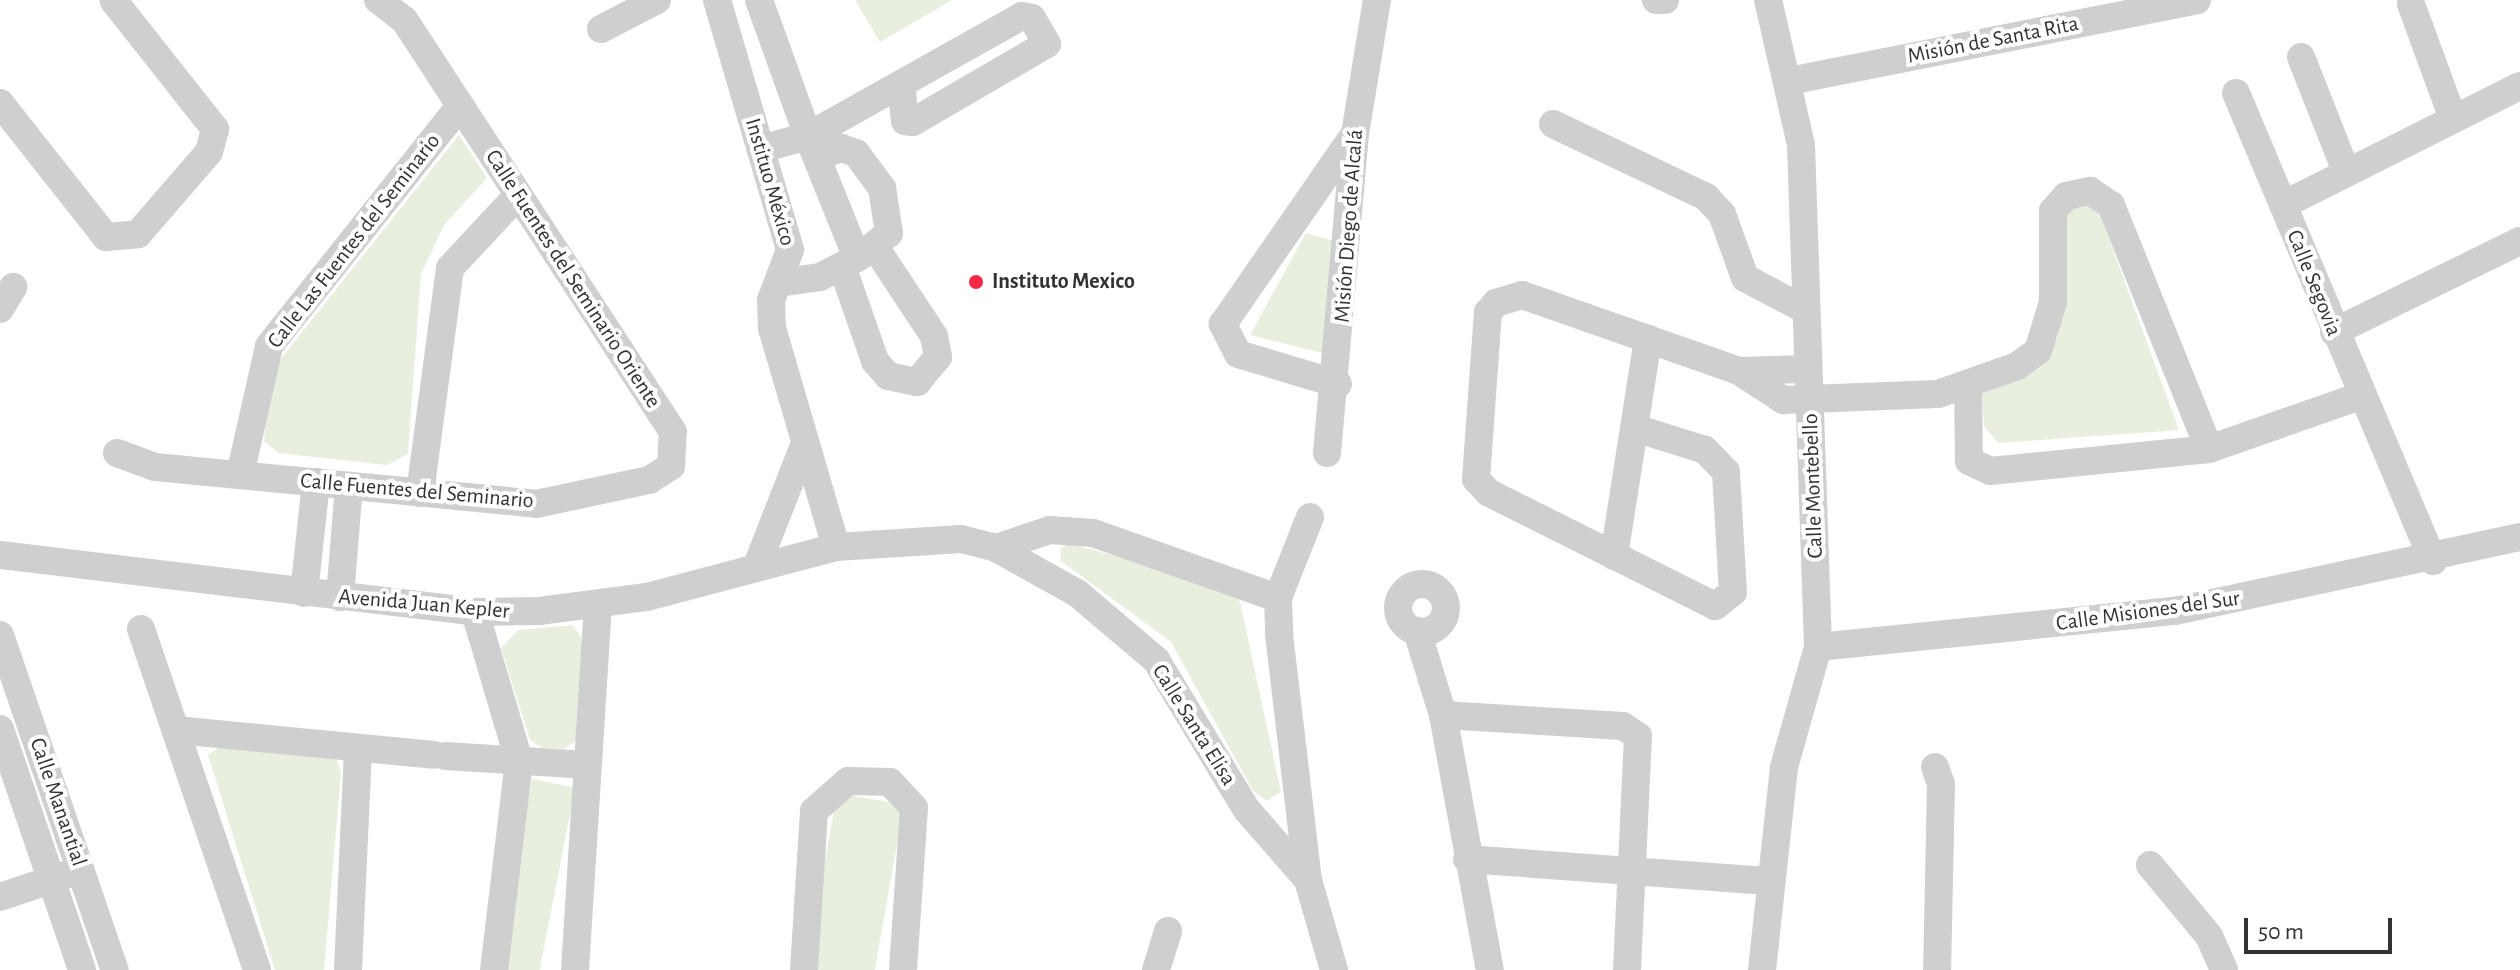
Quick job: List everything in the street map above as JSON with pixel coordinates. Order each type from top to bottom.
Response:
[{"type":"street","points":[[0,103],[112,240],[138,234],[209,152],[212,121],[113,0]]},
{"type":"street","name":"Calle Fuentes del Seminario Oriente","points":[[378,0],[404,20],[673,432],[676,455]]},
{"type":"street","points":[[601,29],[657,0]]},
{"type":"street","name":"Instituo México","points":[[717,0],[790,250],[778,283],[772,328],[803,448],[836,547]]},
{"type":"street","points":[[759,0],[812,147],[858,257]]},
{"type":"street","name":"Misión Diego de Alcalá","points":[[1327,453],[1338,384],[1355,134],[1377,0]]},
{"type":"street","points":[[1656,0],[1665,0]]},
{"type":"street","name":"Calle Montebello","points":[[1762,970],[1767,881],[1784,767],[1818,647],[1801,145],[1789,81],[1768,0]]},
{"type":"street","name":"Misión de Santa Rita","points":[[1789,81],[2197,0]]},
{"type":"street","points":[[2411,4],[2453,119]]},
{"type":"street","points":[[812,147],[901,85],[1028,15],[1047,44],[1023,63],[913,122],[905,121],[901,85]]},
{"type":"street","points":[[2301,57],[2346,171]]},
{"type":"street","points":[[2283,205],[2520,86]]},
{"type":"street","name":"Calle Segovia","points":[[2236,93],[2392,474],[2424,562]]},
{"type":"street","name":"Calle Las Fuentes del Seminario","points":[[240,475],[269,346],[460,106]]},
{"type":"street","points":[[1553,124],[1706,197],[1722,214],[1745,278],[1806,310]]},
{"type":"street","points":[[1338,384],[1238,354],[1223,324],[1355,134]]},
{"type":"street","points":[[761,149],[841,148],[869,166],[890,225],[858,257],[778,283]]},
{"type":"street","points":[[1635,428],[1705,450],[1722,464],[1733,592],[1706,608],[1476,479],[1488,312],[1522,295],[1739,371],[1771,397],[1811,402],[1890,395],[1906,384],[1958,386],[2017,366],[2047,336],[2058,202],[2090,191],[2111,205],[2209,449]]},
{"type":"street","points":[[420,493],[450,268],[518,195]]},
{"type":"street","points":[[2334,332],[2520,241]]},
{"type":"street","points":[[1614,556],[1648,339]]},
{"type":"street","points":[[1739,371],[1808,369]]},
{"type":"street","points":[[1958,386],[1967,452],[1974,466],[2139,461],[2209,449],[2360,396]]},
{"type":"street","points":[[756,568],[803,448]]},
{"type":"street","name":"Calle Fuentes del Seminario","points":[[117,453],[155,467],[536,504],[649,480],[676,455]]},
{"type":"street","points":[[304,593],[316,482]]},
{"type":"street","points":[[340,597],[349,486]]},
{"type":"street","points":[[1310,517],[1278,598],[1308,880],[1334,970]]},
{"type":"street","points":[[996,548],[1050,530],[1093,533],[1278,598]]},
{"type":"street","name":"Calle Santa Elisa","points":[[836,547],[931,536],[996,548],[1077,593],[1156,660],[1247,810],[1308,880]]},
{"type":"street","name":"Calle Misiones del Sur","points":[[1818,647],[2175,611],[2346,571],[2424,562],[2520,537]]},
{"type":"street","name":"Avenida Juan Kepler","points":[[2,557],[475,612],[598,606],[836,547]]},
{"type":"street","points":[[575,970],[598,606]]},
{"type":"street","points":[[475,612],[519,761],[494,970]]},
{"type":"street","points":[[141,629],[257,970]]},
{"type":"street","points":[[1417,631],[1443,715],[1467,859],[1490,970]]},
{"type":"street","name":"Calle Manantial","points":[[0,635],[115,970]]},
{"type":"street","points":[[1443,715],[1623,726],[1642,745],[1631,873],[1627,970]]},
{"type":"street","name":"Calle Manantial","points":[[0,729],[82,970]]},
{"type":"street","points":[[176,730],[439,756],[588,765]]},
{"type":"street","points":[[348,970],[358,748]]},
{"type":"street","points":[[1935,767],[1941,784],[1937,961],[1960,970]]},
{"type":"street","points":[[804,970],[814,811],[848,781],[890,782],[914,808],[903,970]]},
{"type":"street","points":[[1467,859],[1767,881]]},
{"type":"street","points":[[2150,865],[2209,936],[2224,970]]},
{"type":"street","points":[[0,897],[81,870]]},
{"type":"street","points":[[1156,970],[1168,931]]},
{"type":"green space","points":[[855,0],[952,0],[880,42]]},
{"type":"green space","points":[[459,135],[487,178],[444,225],[421,274],[408,454],[387,465],[279,453],[264,441],[271,371]]},
{"type":"green space","points":[[2067,205],[2097,206],[2179,430],[1998,443],[1984,426],[1982,394],[2031,373],[2058,338]]},
{"type":"green space","points":[[1306,233],[1335,241],[1322,353],[1250,335]]},
{"type":"green space","points":[[1071,544],[1225,586],[1240,602],[1281,792],[1267,801],[1253,791],[1171,642],[1061,561],[1060,548]]},
{"type":"green space","points":[[573,625],[583,640],[579,738],[565,749],[542,748],[530,740],[501,648],[518,630]]},
{"type":"green space","points":[[226,742],[335,755],[341,773],[324,970],[275,970],[208,755]]},
{"type":"green space","points":[[532,779],[575,787],[540,970],[495,967]]},
{"type":"green space","points":[[837,793],[904,805],[875,970],[806,967]]},
{"type":"place","name":"Instituto Mexico","points":[[976,282]]}]
